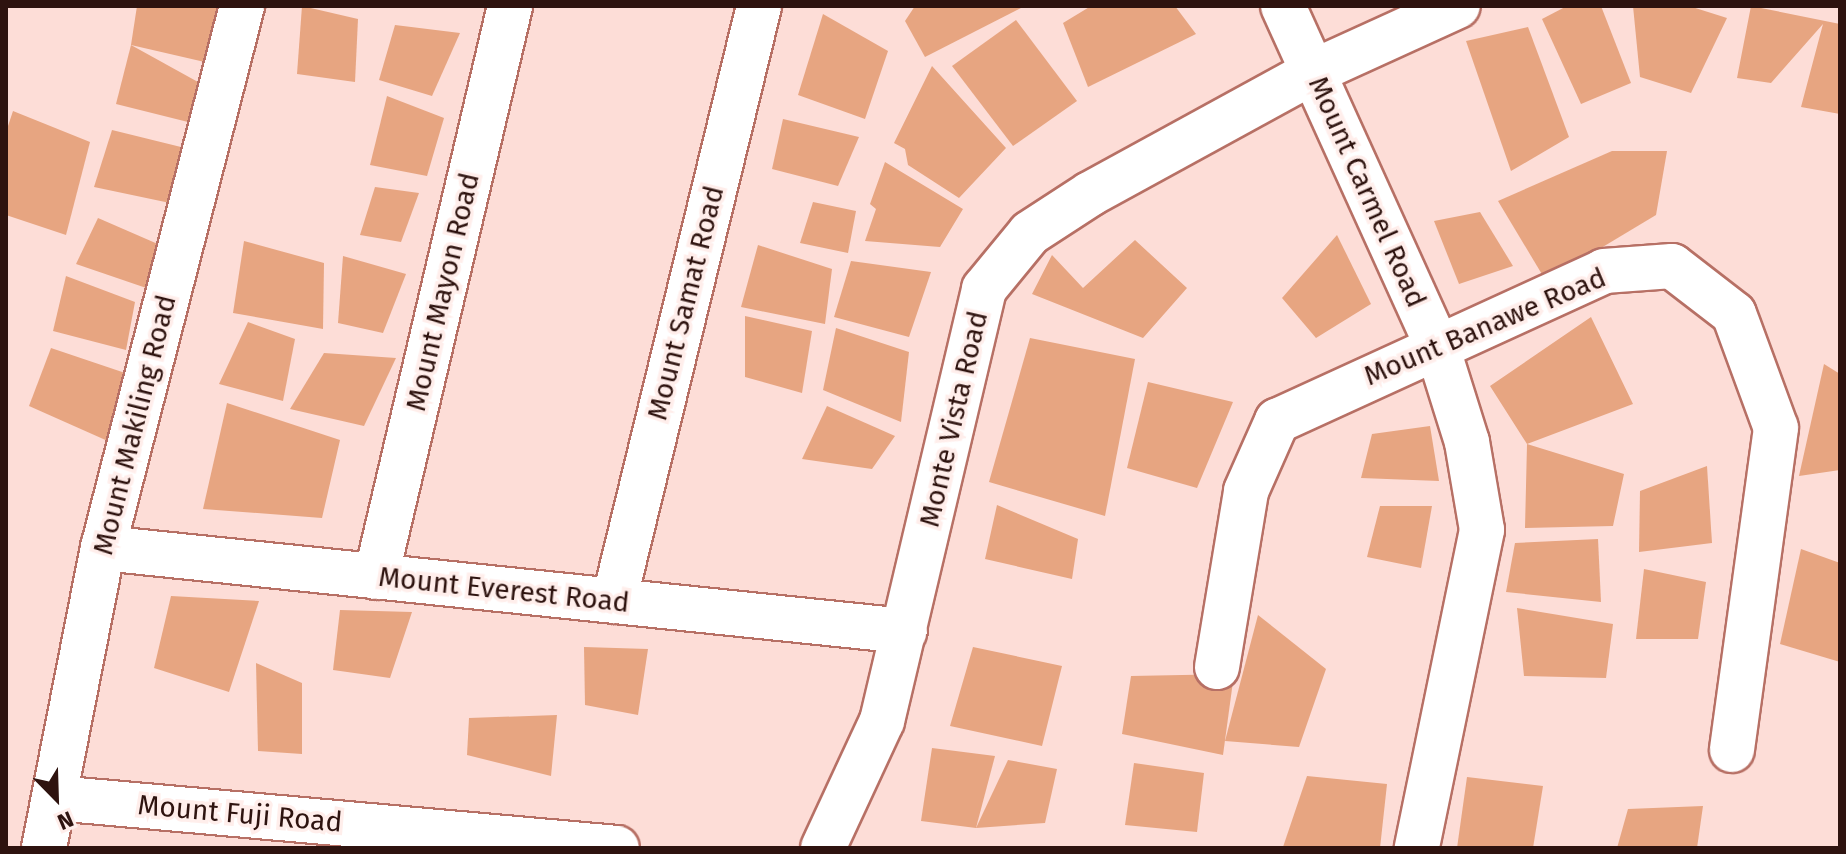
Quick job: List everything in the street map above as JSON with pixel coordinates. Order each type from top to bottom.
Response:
[{"type":"street","name":"Mount Makiling Road","points":[[44,848],[103,548],[242,6]]},
{"type":"street","name":"Mount Mayon Road","points":[[376,577],[510,6]]},
{"type":"street","name":"Mount Samat Road","points":[[614,601],[759,6]]},
{"type":"street","name":"Mount Carmel Road","points":[[1283,6],[1436,343],[1467,442],[1482,530],[1417,848]]},
{"type":"street","name":"Monte Vista Road","points":[[823,848],[882,721],[984,289],[1030,233],[1066,209],[1313,72],[1458,6]]},
{"type":"street","name":"Mount Banawe Road","points":[[1217,667],[1246,491],[1277,421],[1436,343],[1604,271],[1672,266],[1734,314],[1776,428],[1732,750]]},
{"type":"street","name":"Mount Everest Road","points":[[103,548],[905,631]]},
{"type":"street","name":"Mount Fuji Road","points":[[55,798],[617,848]]},
{"type":"building","points":[[137,6],[226,6],[209,63],[131,45]]},
{"type":"building","points":[[302,6],[358,19],[355,82],[297,74]]},
{"type":"building","points":[[915,6],[1025,6],[925,57],[905,21]]},
{"type":"building","points":[[1091,6],[1175,6],[1196,34],[1088,87],[1063,23]]},
{"type":"building","points":[[1567,6],[1601,6],[1631,83],[1581,104],[1542,19]]},
{"type":"building","points":[[1633,6],[1689,6],[1727,18],[1691,93],[1640,77]]},
{"type":"building","points":[[1751,6],[1840,24],[1840,114],[1801,107],[1823,24],[1771,83],[1737,78]]},
{"type":"building","points":[[823,14],[888,51],[865,119],[798,95]]},
{"type":"building","points":[[1016,20],[1077,101],[1013,146],[952,66]]},
{"type":"building","points":[[395,25],[460,33],[432,96],[379,80]]},
{"type":"building","points":[[1528,27],[1569,137],[1511,171],[1466,41]]},
{"type":"building","points":[[131,45],[198,82],[188,122],[116,104]]},
{"type":"building","points":[[932,66],[1006,148],[959,198],[908,165],[905,149],[894,143]]},
{"type":"building","points":[[387,96],[444,118],[427,176],[370,165]]},
{"type":"building","points":[[13,111],[90,142],[66,235],[6,215],[6,132]]},
{"type":"building","points":[[783,119],[859,137],[838,186],[772,169]]},
{"type":"building","points":[[112,130],[181,147],[170,203],[94,187]]},
{"type":"building","points":[[1612,151],[1667,151],[1656,215],[1546,281],[1498,201]]},
{"type":"building","points":[[885,162],[963,209],[940,247],[865,241],[876,209],[870,204]]},
{"type":"building","points":[[375,187],[419,193],[401,242],[360,235]]},
{"type":"building","points":[[813,202],[856,211],[848,253],[800,243]]},
{"type":"building","points":[[1480,212],[1513,266],[1459,284],[1434,221]]},
{"type":"building","points":[[98,218],[167,248],[158,292],[76,264]]},
{"type":"building","points":[[1337,235],[1371,304],[1316,338],[1282,298]]},
{"type":"building","points":[[1135,240],[1187,288],[1143,338],[1032,294],[1052,255],[1083,288]]},
{"type":"building","points":[[244,241],[324,263],[323,329],[233,313]]},
{"type":"building","points":[[758,245],[832,269],[825,324],[741,307]]},
{"type":"building","points":[[343,256],[406,274],[383,333],[338,323]]},
{"type":"building","points":[[851,261],[931,272],[909,337],[834,317]]},
{"type":"building","points":[[66,276],[135,302],[126,350],[53,331]]},
{"type":"building","points":[[745,316],[812,331],[802,393],[745,377]]},
{"type":"building","points":[[1591,317],[1633,404],[1527,444],[1490,386]]},
{"type":"building","points":[[248,322],[295,339],[283,401],[219,384]]},
{"type":"building","points":[[836,328],[909,352],[901,422],[823,390]]},
{"type":"building","points":[[1030,338],[1135,359],[1105,516],[989,482]]},
{"type":"building","points":[[51,348],[137,377],[110,442],[29,406]]},
{"type":"building","points":[[324,353],[396,358],[364,426],[290,409]]},
{"type":"building","points":[[1824,364],[1840,374],[1840,470],[1799,476]]},
{"type":"building","points":[[1148,382],[1233,402],[1197,488],[1127,468]]},
{"type":"building","points":[[227,403],[340,440],[322,518],[203,509]]},
{"type":"building","points":[[827,406],[895,436],[872,469],[802,459]]},
{"type":"building","points":[[1430,426],[1439,481],[1361,478],[1372,434]]},
{"type":"building","points":[[1527,444],[1624,474],[1613,526],[1525,528]]},
{"type":"building","points":[[1707,466],[1712,543],[1639,552],[1640,491]]},
{"type":"building","points":[[997,505],[1078,539],[1072,579],[985,559]]},
{"type":"building","points":[[1380,506],[1432,506],[1421,568],[1367,557]]},
{"type":"building","points":[[1598,539],[1601,602],[1506,592],[1515,543]]},
{"type":"building","points":[[1801,549],[1840,563],[1840,662],[1780,644]]},
{"type":"building","points":[[1644,569],[1706,582],[1698,639],[1636,639]]},
{"type":"building","points":[[171,596],[259,601],[229,692],[154,668]]},
{"type":"building","points":[[1517,608],[1613,624],[1606,678],[1524,676]]},
{"type":"building","points":[[340,610],[412,612],[390,678],[333,670]]},
{"type":"building","points":[[1258,615],[1326,669],[1299,747],[1225,741]]},
{"type":"building","points":[[584,647],[648,649],[638,715],[585,705]]},
{"type":"building","points":[[973,647],[1062,666],[1042,746],[950,726]]},
{"type":"building","points":[[256,663],[302,683],[302,754],[258,751]]},
{"type":"building","points":[[1234,674],[1223,755],[1122,734],[1131,676]]},
{"type":"building","points":[[557,715],[551,776],[467,755],[469,718]]},
{"type":"building","points":[[932,748],[995,756],[976,828],[921,821]]},
{"type":"building","points":[[1008,760],[1057,769],[1045,823],[976,828]]},
{"type":"building","points":[[1134,763],[1204,773],[1197,832],[1125,825]]},
{"type":"building","points":[[1307,776],[1387,784],[1380,848],[1283,847]]},
{"type":"building","points":[[1467,777],[1543,786],[1533,848],[1457,848]]},
{"type":"building","points":[[1703,806],[1697,848],[1617,848],[1628,809]]}]
